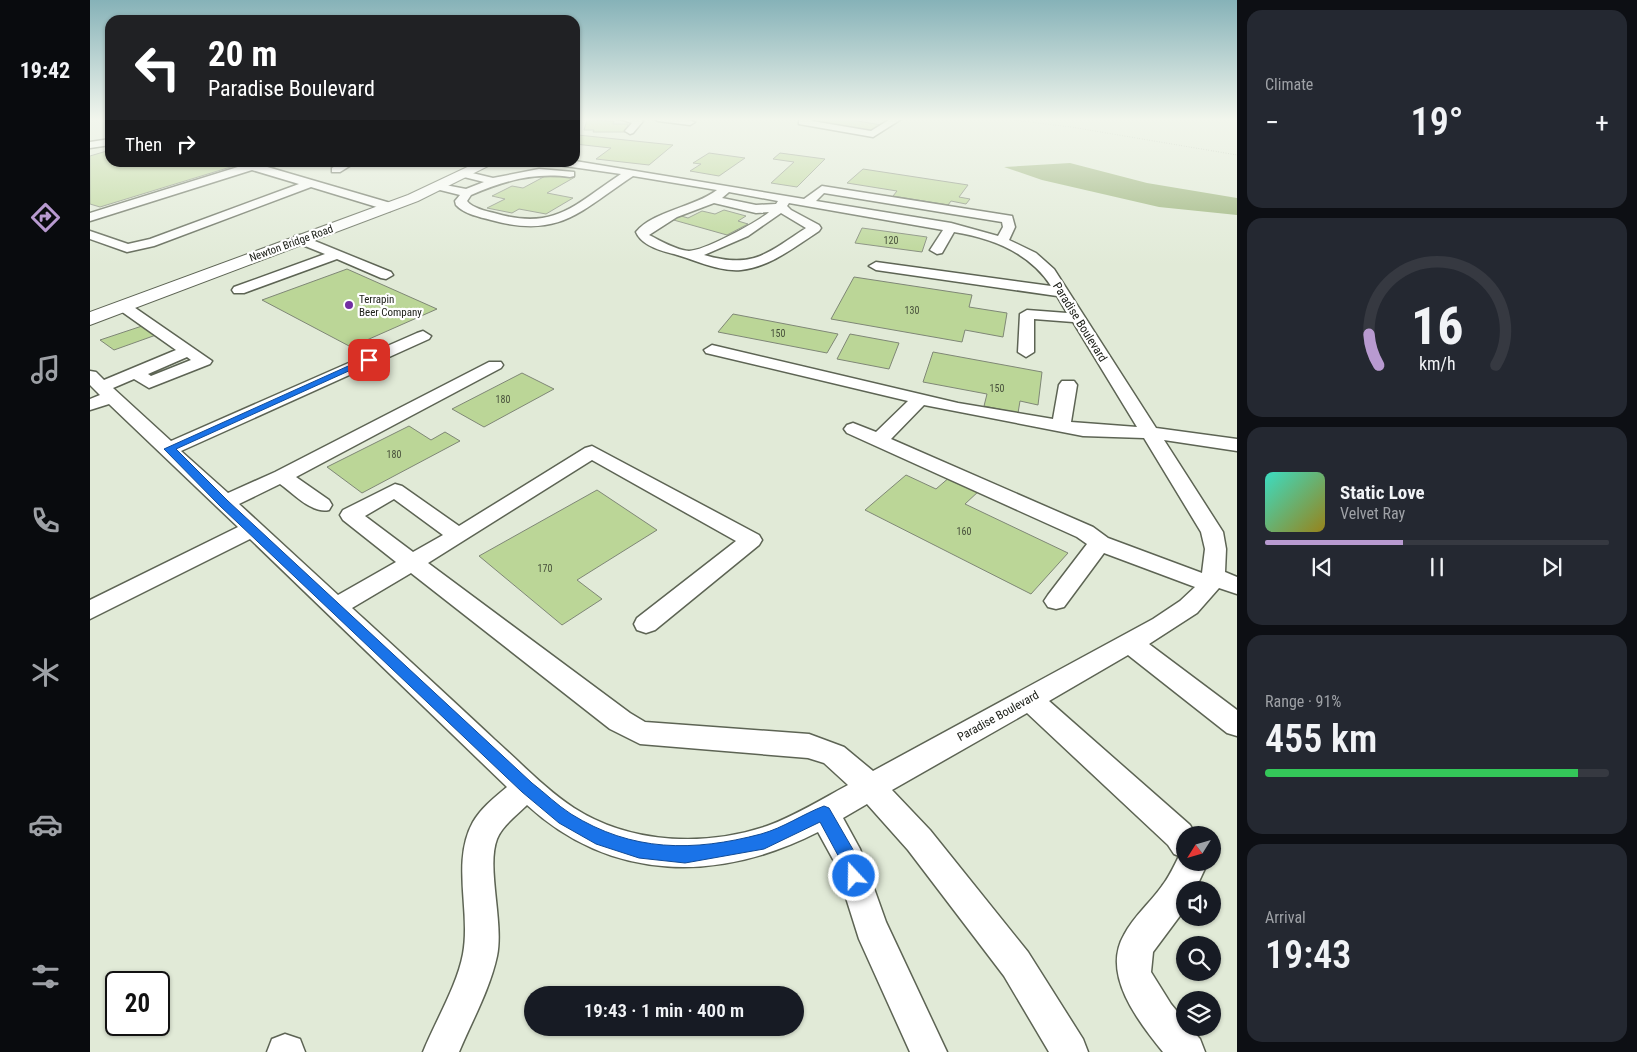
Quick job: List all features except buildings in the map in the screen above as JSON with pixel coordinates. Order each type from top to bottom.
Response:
[{"type":"main road","name":"Newton Bridge Road","points":[[90,318],[390,207],[440,187],[481,167]]},
{"type":"street","points":[[90,217],[242,167]]},
{"type":"street","points":[[255,167],[390,207]]},
{"type":"street","points":[[336,170],[341,167]]},
{"type":"street","name":"Paradise Boulevard","points":[[102,386],[224,504],[527,788],[564,818],[602,838],[639,850],[685,855],[764,841],[824,813],[1185,611],[1202,597],[1212,580],[1217,562],[1212,532],[1062,292],[1040,262],[1027,252],[1002,241],[884,216],[807,202],[784,203],[719,194],[630,172],[564,168],[524,172],[467,193]]},
{"type":"street","points":[[440,187],[467,193],[461,201],[462,205],[474,212],[505,220],[546,223],[560,219],[630,172]]},
{"type":"street","points":[[468,174],[488,179],[490,183]]},
{"type":"street","points":[[90,235],[127,248],[154,242],[312,183]]},
{"type":"street","points":[[807,202],[822,189],[1008,219],[1008,227],[1002,241]]},
{"type":"street","points":[[691,255],[736,237],[784,203],[788,213],[815,228],[770,257],[741,266],[725,265],[691,255],[651,242],[644,237],[642,232],[673,214],[719,194]]},
{"type":"street","points":[[937,250],[948,231]]},
{"type":"street","points":[[300,240],[386,275]]},
{"type":"street","points":[[239,290],[338,254]]},
{"type":"street","points":[[876,266],[1062,292]]},
{"type":"street","points":[[90,405],[102,386],[135,372],[149,383],[204,361],[123,306]]},
{"type":"street","points":[[1026,352],[1027,309],[1078,318]]},
{"type":"street","points":[[169,449],[424,336]]},
{"type":"street","points":[[712,350],[958,408],[1083,430],[1150,433],[1237,445]]},
{"type":"street","points":[[224,504],[282,476],[495,365]]},
{"type":"street","points":[[1061,426],[1068,385]]},
{"type":"street","points":[[879,440],[920,399]]},
{"type":"street","points":[[853,428],[1085,532],[1100,543],[1212,580],[1237,586]]},
{"type":"street","points":[[336,607],[458,536],[592,452],[751,540],[646,624]]},
{"type":"street","points":[[282,476],[322,505]]},
{"type":"street","points":[[458,536],[395,490],[350,515],[620,720],[640,733],[809,746],[834,755],[870,787],[920,840],[1016,964],[1070,1052]]},
{"type":"street","points":[[90,610],[252,529]]},
{"type":"street","points":[[1056,601],[1100,543]]},
{"type":"street","points":[[1130,643],[1237,725]]},
{"type":"street","points":[[1029,699],[1176,831]]},
{"type":"street","points":[[441,1052],[480,957],[483,922],[480,849],[483,833],[493,819],[527,788]]},
{"type":"street","points":[[824,813],[849,859],[871,927],[929,1052]]},
{"type":"street","points":[[1186,1052],[1158,1017],[1134,975],[1136,946],[1175,896],[1189,871]]},
{"type":"shaded area","points":[[1004,167],[1086,167],[1147,183],[1237,198],[1237,215],[1159,207],[1042,180]]},
{"type":"place","name":"Terrapin Beer Company","points":[[349,305]]},
{"type":"route","points":[[369,360],[169,449],[224,504],[527,788],[564,818],[602,838],[639,850],[685,855],[721,851],[764,841],[824,813],[849,859],[854,876]]}]
